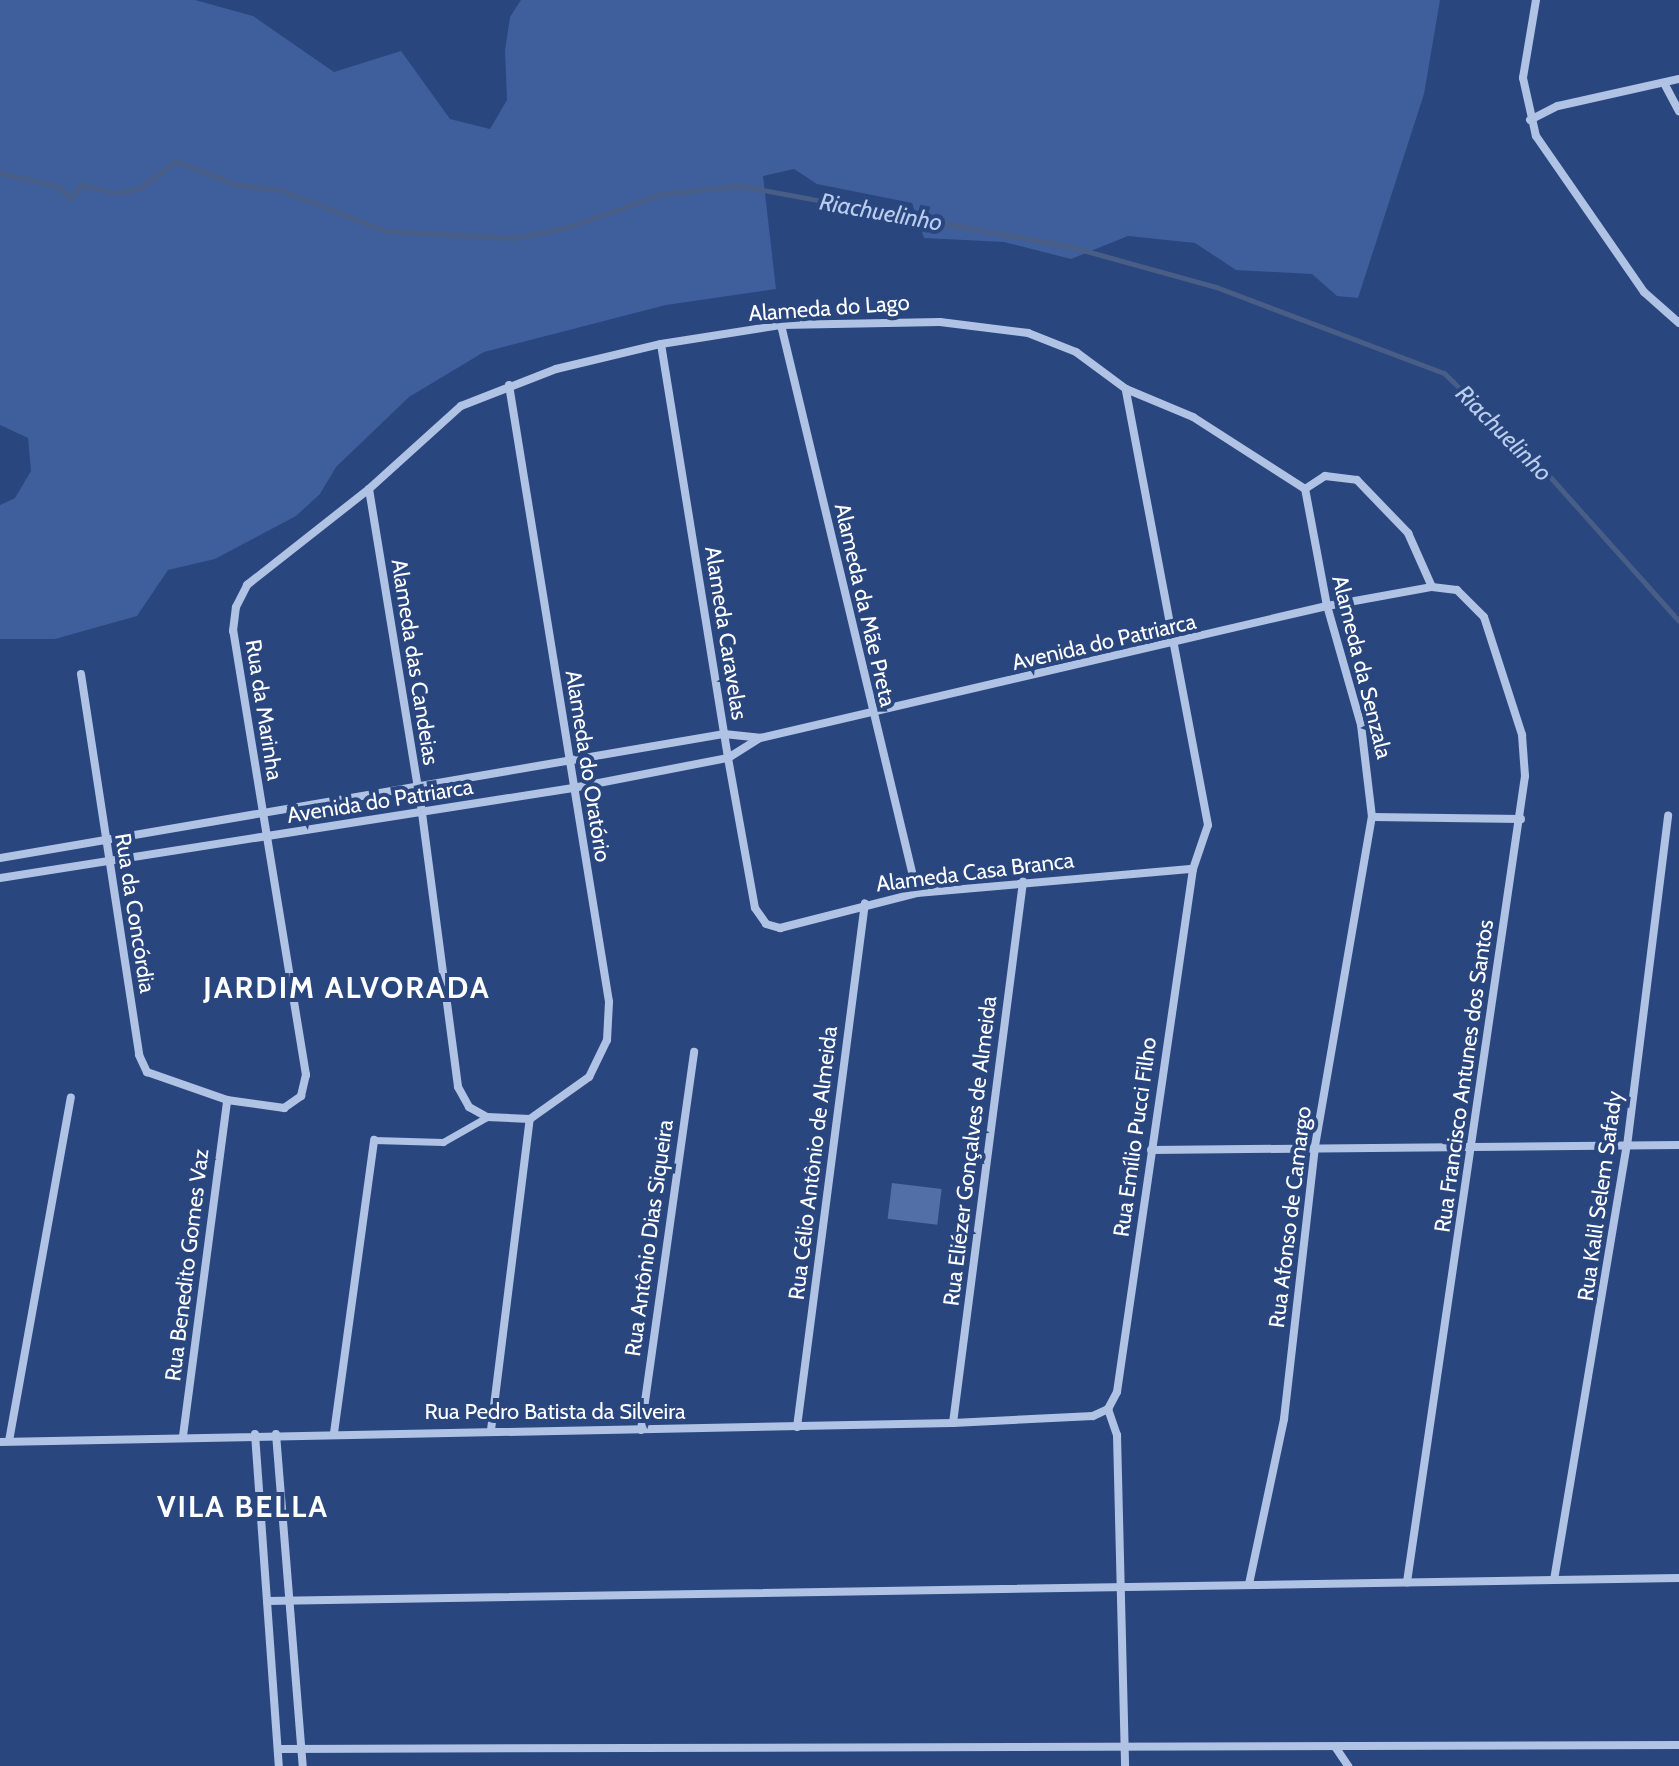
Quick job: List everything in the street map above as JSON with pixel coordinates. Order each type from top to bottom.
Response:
[{"type":"street","points":[[1536,0],[1523,78],[1530,120],[1560,179],[1652,303],[1679,323]]},
{"type":"street","points":[[1530,120],[1558,106],[1679,79]]},
{"type":"street","points":[[1664,83],[1679,111]]},
{"type":"street","name":"Alameda do Lago","points":[[233,631],[247,585],[369,489],[461,406],[509,385],[661,344],[781,325],[900,318],[1028,333],[1076,352],[1126,389],[1193,417],[1305,489]]},
{"type":"street","name":"Alameda da Mãe Preta","points":[[781,325],[917,893]]},
{"type":"street","name":"Alameda Caravelas","points":[[661,344],[755,908],[766,924]]},
{"type":"street","name":"Alameda do Oratório","points":[[509,385],[609,1002],[607,1040],[589,1077],[530,1119]]},
{"type":"street","name":"Rua Emílio Pucci Filho","points":[[1108,1409],[1117,1392],[1193,869],[1208,825],[1205,788],[1170,647],[1126,389]]},
{"type":"street","points":[[1305,489],[1325,476],[1357,480],[1408,533],[1432,587]]},
{"type":"street","name":"Alameda das Candeias","points":[[369,489],[422,813],[458,1087],[469,1107],[487,1117]]},
{"type":"street","name":"Alameda da Senzala","points":[[1305,489],[1327,606],[1361,725],[1372,817],[1363,854]]},
{"type":"street","name":"Avenida do Patriarca","points":[[0,858],[263,816],[724,734],[760,738],[1170,647],[1327,606],[1432,587],[1457,590]]},
{"type":"street","name":"Rua Francisco Antunes dos Santos","points":[[1407,1582],[1521,819],[1522,735],[1484,617],[1457,590]]},
{"type":"street","name":"Rua da Marinha","points":[[227,1100],[284,1108],[301,1096],[306,1075],[233,631]]},
{"type":"street","name":"Rua da Concórdia","points":[[81,674],[109,861],[147,1072],[227,1100]]},
{"type":"street","name":"Avenida do Patriarca","points":[[0,878],[573,788],[728,758],[760,738]]},
{"type":"street","name":"Rua Kalil Selem Safady","points":[[1554,1580],[1627,1146],[1668,816]]},
{"type":"street","points":[[1372,817],[1521,819]]},
{"type":"street","name":"Rua Afonso de Camargo","points":[[1249,1584],[1284,1419],[1315,1146],[1363,854]]},
{"type":"street","name":"Alameda Casa Branca","points":[[766,924],[780,928],[865,903],[917,893],[1193,869]]},
{"type":"street","name":"Rua Eliézer Gonçalves de Almeida","points":[[953,1423],[1023,882]]},
{"type":"street","name":"Rua Célio Antônio de Almeida","points":[[797,1427],[865,903]]},
{"type":"street","name":"Rua Antônio Dias Siqueira","points":[[641,1430],[694,1052]]},
{"type":"street","points":[[4,1442],[71,1098]]},
{"type":"street","name":"Rua Benedito Gomes Vaz","points":[[183,1436],[227,1100]]},
{"type":"street","points":[[334,1433],[374,1140],[443,1142],[487,1117],[530,1119],[491,1430]]},
{"type":"street","points":[[1151,1150],[1315,1146],[1679,1145]]},
{"type":"street","points":[[1108,1409],[1117,1435],[1125,1766]]},
{"type":"street","name":"Rua Pedro Batista da Silveira","points":[[4,1442],[255,1434],[953,1423],[1093,1416],[1108,1409]]},
{"type":"street","points":[[255,1434],[279,1766]]},
{"type":"street","points":[[276,1434],[303,1766]]},
{"type":"street","points":[[267,1601],[1679,1578]]},
{"type":"street","points":[[278,1749],[1124,1750],[1679,1745]]},
{"type":"street","points":[[1336,1748],[1348,1766]]},
{"type":"shaded area","points":[[0,0],[195,0],[253,16],[334,72],[401,51],[450,119],[490,129],[507,100],[505,50],[510,17],[521,0],[1440,0],[1424,94],[1358,298],[1337,296],[1312,274],[1236,270],[1195,243],[1128,236],[1071,259],[1004,242],[924,238],[912,203],[817,184],[794,169],[763,176],[776,289],[666,305],[484,352],[409,397],[336,467],[320,494],[296,516],[215,559],[168,570],[137,616],[55,639],[0,639],[0,505],[15,498],[31,471],[28,438],[0,425]]},
{"type":"building","points":[[892,1183],[942,1189],[937,1225],[888,1219]]},
{"type":"waterway","name":"Riachuelinho","points":[[0,173],[56,186],[71,198],[81,185],[116,193],[139,189],[176,161],[237,185],[281,190],[385,231],[514,238],[568,227],[662,194],[741,186],[1068,246],[1216,287],[1444,373],[1543,469],[1679,621]]},
{"type":"district","name":"JARDIM ALVORADA","points":[[347,988]]},
{"type":"district","name":"VILA BELLA","points":[[243,1507]]}]
